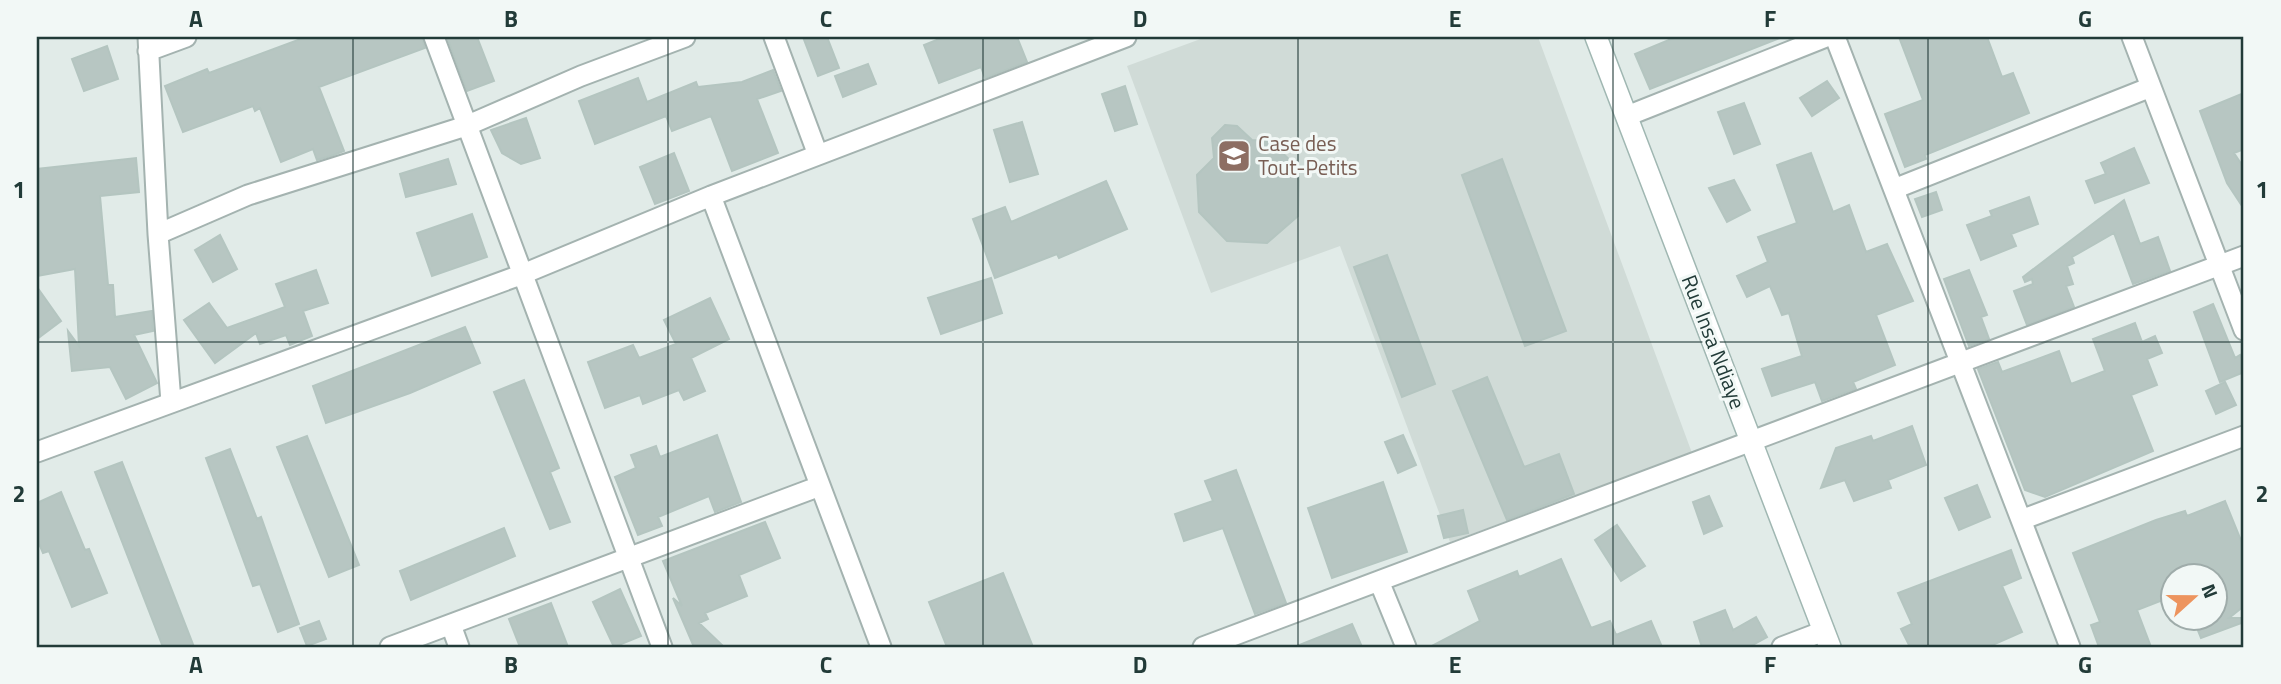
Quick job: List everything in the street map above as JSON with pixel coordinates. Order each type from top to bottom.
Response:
[{"type":"main road","name":"Rue Insa Ndiaye","points":[[1596,37],[1827,639]]},
{"type":"street","points":[[171,402],[158,233],[148,44],[186,37]]},
{"type":"street","points":[[434,37],[662,647]]},
{"type":"street","points":[[158,233],[248,195],[466,126],[581,76],[685,37]]},
{"type":"street","points":[[774,37],[818,155]]},
{"type":"street","points":[[37,452],[523,274],[711,196],[1126,37]]},
{"type":"street","points":[[1627,116],[1826,37]]},
{"type":"street","points":[[1835,37],[2070,647]]},
{"type":"street","points":[[2132,37],[2244,330]]},
{"type":"street","points":[[1894,189],[2151,87]]},
{"type":"street","points":[[711,196],[881,647]]},
{"type":"street","points":[[1216,645],[1379,581],[2244,256]]},
{"type":"street","points":[[2021,520],[2244,436]]},
{"type":"street","points":[[390,647],[820,486]]},
{"type":"street","points":[[1379,581],[1406,647]]},
{"type":"street","points":[[451,625],[459,647]]},
{"type":"street","points":[[1782,647],[1827,639]]},
{"type":"shaded area","points":[[1206,37],[1538,37],[1692,453],[1450,542],[1340,246],[1211,293],[1127,66]]},
{"type":"building","points":[[306,37],[422,37],[425,48],[319,87],[344,151],[331,156],[317,160],[313,149],[281,162],[260,108],[255,111],[253,106],[183,132],[165,86],[207,69],[209,73]]},
{"type":"building","points":[[447,37],[477,37],[494,81],[467,91]]},
{"type":"building","points":[[803,37],[827,37],[839,68],[818,76]]},
{"type":"building","points":[[944,37],[1017,37],[1027,62],[985,78],[981,67],[939,83],[924,45]]},
{"type":"building","points":[[1676,37],[1780,38],[1650,89],[1635,54]]},
{"type":"building","points":[[1899,37],[1987,37],[2002,77],[2013,73],[2029,113],[1925,155],[1926,159],[1905,167],[1885,114],[1923,100]]},
{"type":"building","points":[[107,46],[118,79],[84,91],[72,59]]},
{"type":"building","points":[[868,64],[876,84],[843,97],[835,76]]},
{"type":"building","points":[[773,70],[781,91],[757,99],[778,153],[732,171],[711,116],[672,131],[666,116],[595,144],[579,101],[638,78],[647,102],[696,82],[698,87],[742,82]]},
{"type":"building","points":[[1827,81],[1839,98],[1812,116],[1800,98]]},
{"type":"building","points":[[1125,86],[1137,124],[1115,131],[1102,94]]},
{"type":"building","points":[[2244,93],[2244,149],[2234,153],[2244,168],[2244,209],[2227,183],[2200,111]]},
{"type":"building","points":[[1744,103],[1760,144],[1734,154],[1718,112]]},
{"type":"building","points":[[526,118],[540,158],[521,164],[502,153],[491,130]]},
{"type":"building","points":[[1022,122],[1038,174],[1010,182],[994,130]]},
{"type":"building","points":[[1225,125],[1237,126],[1252,140],[1270,141],[1299,169],[1298,216],[1267,243],[1227,241],[1199,212],[1197,175],[1214,158],[1212,138]]},
{"type":"building","points":[[2134,148],[2149,183],[2095,203],[2086,181],[2106,174],[2101,163]]},
{"type":"building","points":[[674,153],[689,191],[655,204],[640,167]]},
{"type":"building","points":[[1811,153],[1833,212],[1849,205],[1866,252],[1887,244],[1913,301],[1876,315],[1895,365],[1853,382],[1856,389],[1822,401],[1815,382],[1772,396],[1762,369],[1802,356],[1789,313],[1782,315],[1770,286],[1747,297],[1737,276],[1768,262],[1758,237],[1797,223],[1777,165]]},
{"type":"building","points":[[136,158],[139,192],[100,196],[108,285],[113,285],[115,317],[152,311],[153,331],[134,335],[157,383],[126,399],[110,367],[72,371],[68,331],[79,346],[75,269],[37,276],[37,169]]},
{"type":"building","points":[[448,159],[456,184],[406,197],[400,174]]},
{"type":"building","points":[[1502,159],[1566,331],[1525,346],[1462,175]]},
{"type":"building","points":[[1734,180],[1750,210],[1727,222],[1709,188]]},
{"type":"building","points":[[1106,181],[1127,229],[1059,258],[1057,254],[995,278],[973,219],[1005,207],[1011,222]]},
{"type":"building","points":[[1936,192],[1942,210],[1922,217],[1915,199]]},
{"type":"building","points":[[2029,197],[2038,224],[2011,234],[2016,246],[1981,260],[1967,225],[1992,216],[1990,211]]},
{"type":"building","points":[[2124,200],[2140,244],[2158,237],[2170,271],[2133,284],[2114,233],[2072,257],[2074,263],[2067,266],[2073,284],[2066,286],[2074,307],[2027,325],[2014,291],[2033,284],[2032,279],[2025,282],[2023,277]]},
{"type":"building","points":[[472,214],[487,257],[432,276],[417,233]]},
{"type":"building","points":[[220,235],[237,269],[213,282],[195,250]]},
{"type":"building","points":[[1387,255],[1435,384],[1402,397],[1354,267]]},
{"type":"building","points":[[316,270],[328,303],[303,311],[312,336],[290,345],[286,335],[260,344],[256,333],[215,363],[184,320],[209,303],[227,328],[285,307],[276,284]]},
{"type":"building","points":[[1969,270],[1987,315],[1981,317],[1989,339],[1969,346],[1944,279]]},
{"type":"building","points":[[991,278],[1002,313],[941,334],[928,298]]},
{"type":"building","points":[[37,287],[61,321],[37,339]]},
{"type":"building","points":[[710,298],[729,339],[691,358],[705,391],[684,400],[679,390],[643,404],[640,395],[605,408],[588,362],[633,345],[639,358],[676,344],[664,320]]},
{"type":"building","points":[[2213,304],[2235,358],[2240,355],[2244,365],[2244,372],[2220,382],[2194,312]]},
{"type":"building","points":[[2135,323],[2142,342],[2155,336],[2162,353],[2147,359],[2157,385],[2131,395],[2153,451],[2045,497],[2025,490],[1978,369],[1998,362],[2002,372],[2059,351],[2071,384],[2105,371],[2093,339]]},
{"type":"building","points":[[465,327],[480,363],[410,393],[326,423],[313,386]]},
{"type":"building","points":[[1487,377],[1524,467],[1559,454],[1574,494],[1507,520],[1453,391]]},
{"type":"building","points":[[524,380],[559,468],[550,472],[570,522],[550,529],[494,392]]},
{"type":"building","points":[[2225,382],[2236,405],[2216,414],[2206,391]]},
{"type":"building","points":[[1912,426],[1926,465],[1888,480],[1891,488],[1854,501],[1845,480],[1821,488],[1836,448],[1871,436],[1873,441]]},
{"type":"building","points":[[717,435],[741,502],[715,512],[709,496],[658,517],[662,526],[638,535],[615,477],[636,468],[631,455],[656,446],[660,457]]},
{"type":"building","points":[[1403,435],[1416,465],[1398,473],[1385,442]]},
{"type":"building","points":[[307,436],[359,565],[329,577],[277,447]]},
{"type":"building","points":[[230,449],[257,519],[261,517],[299,624],[278,632],[260,584],[253,586],[206,458]]},
{"type":"building","points":[[122,462],[194,647],[163,647],[95,472]]},
{"type":"building","points":[[1236,470],[1286,603],[1255,614],[1223,528],[1184,541],[1175,514],[1213,501],[1205,481]]},
{"type":"building","points":[[1383,482],[1407,552],[1332,578],[1308,508]]},
{"type":"building","points":[[1977,485],[1990,517],[1959,530],[1945,498]]},
{"type":"building","points":[[61,492],[85,550],[89,549],[107,593],[72,607],[49,551],[43,553],[37,539],[37,503]]},
{"type":"building","points":[[1709,496],[1722,526],[1704,534],[1693,502]]},
{"type":"building","points":[[2225,501],[2244,548],[2244,606],[2229,618],[2244,618],[2244,622],[2228,628],[2228,562],[2158,562],[2158,602],[2137,610],[2151,647],[2099,647],[2091,625],[2100,622],[2073,553],[2156,520],[2185,511],[2187,516]]},
{"type":"building","points":[[1463,510],[1468,533],[1444,538],[1438,516]]},
{"type":"building","points":[[765,522],[780,558],[739,575],[747,596],[705,613],[708,619],[699,623],[724,647],[694,647],[673,598],[682,606],[663,561]]},
{"type":"building","points":[[1617,525],[1645,566],[1621,581],[1595,540]]},
{"type":"building","points":[[504,528],[515,556],[411,600],[400,571]]},
{"type":"building","points":[[2011,550],[2021,578],[2002,586],[2022,632],[1988,647],[1910,647],[1901,629],[1912,624],[1898,593]]},
{"type":"building","points":[[1561,559],[1591,628],[1610,621],[1616,635],[1651,621],[1662,647],[1430,647],[1480,621],[1468,591],[1517,571],[1519,577]]},
{"type":"building","points":[[1003,573],[1033,647],[947,647],[929,602]]},
{"type":"building","points":[[620,589],[641,636],[614,647],[593,602]]},
{"type":"building","points":[[551,603],[568,647],[520,647],[509,619]]},
{"type":"building","points":[[1725,610],[1733,630],[1756,617],[1767,637],[1749,647],[1702,647],[1694,622]]},
{"type":"building","points":[[319,621],[326,639],[307,646],[300,628]]},
{"type":"building","points":[[1352,624],[1362,647],[1297,647],[1297,646]]},
{"type":"building","points":[[2199,632],[2217,632],[2201,638]]},
{"type":"place","name":"Case des Tout-Petits","points":[[1234,156]]}]
